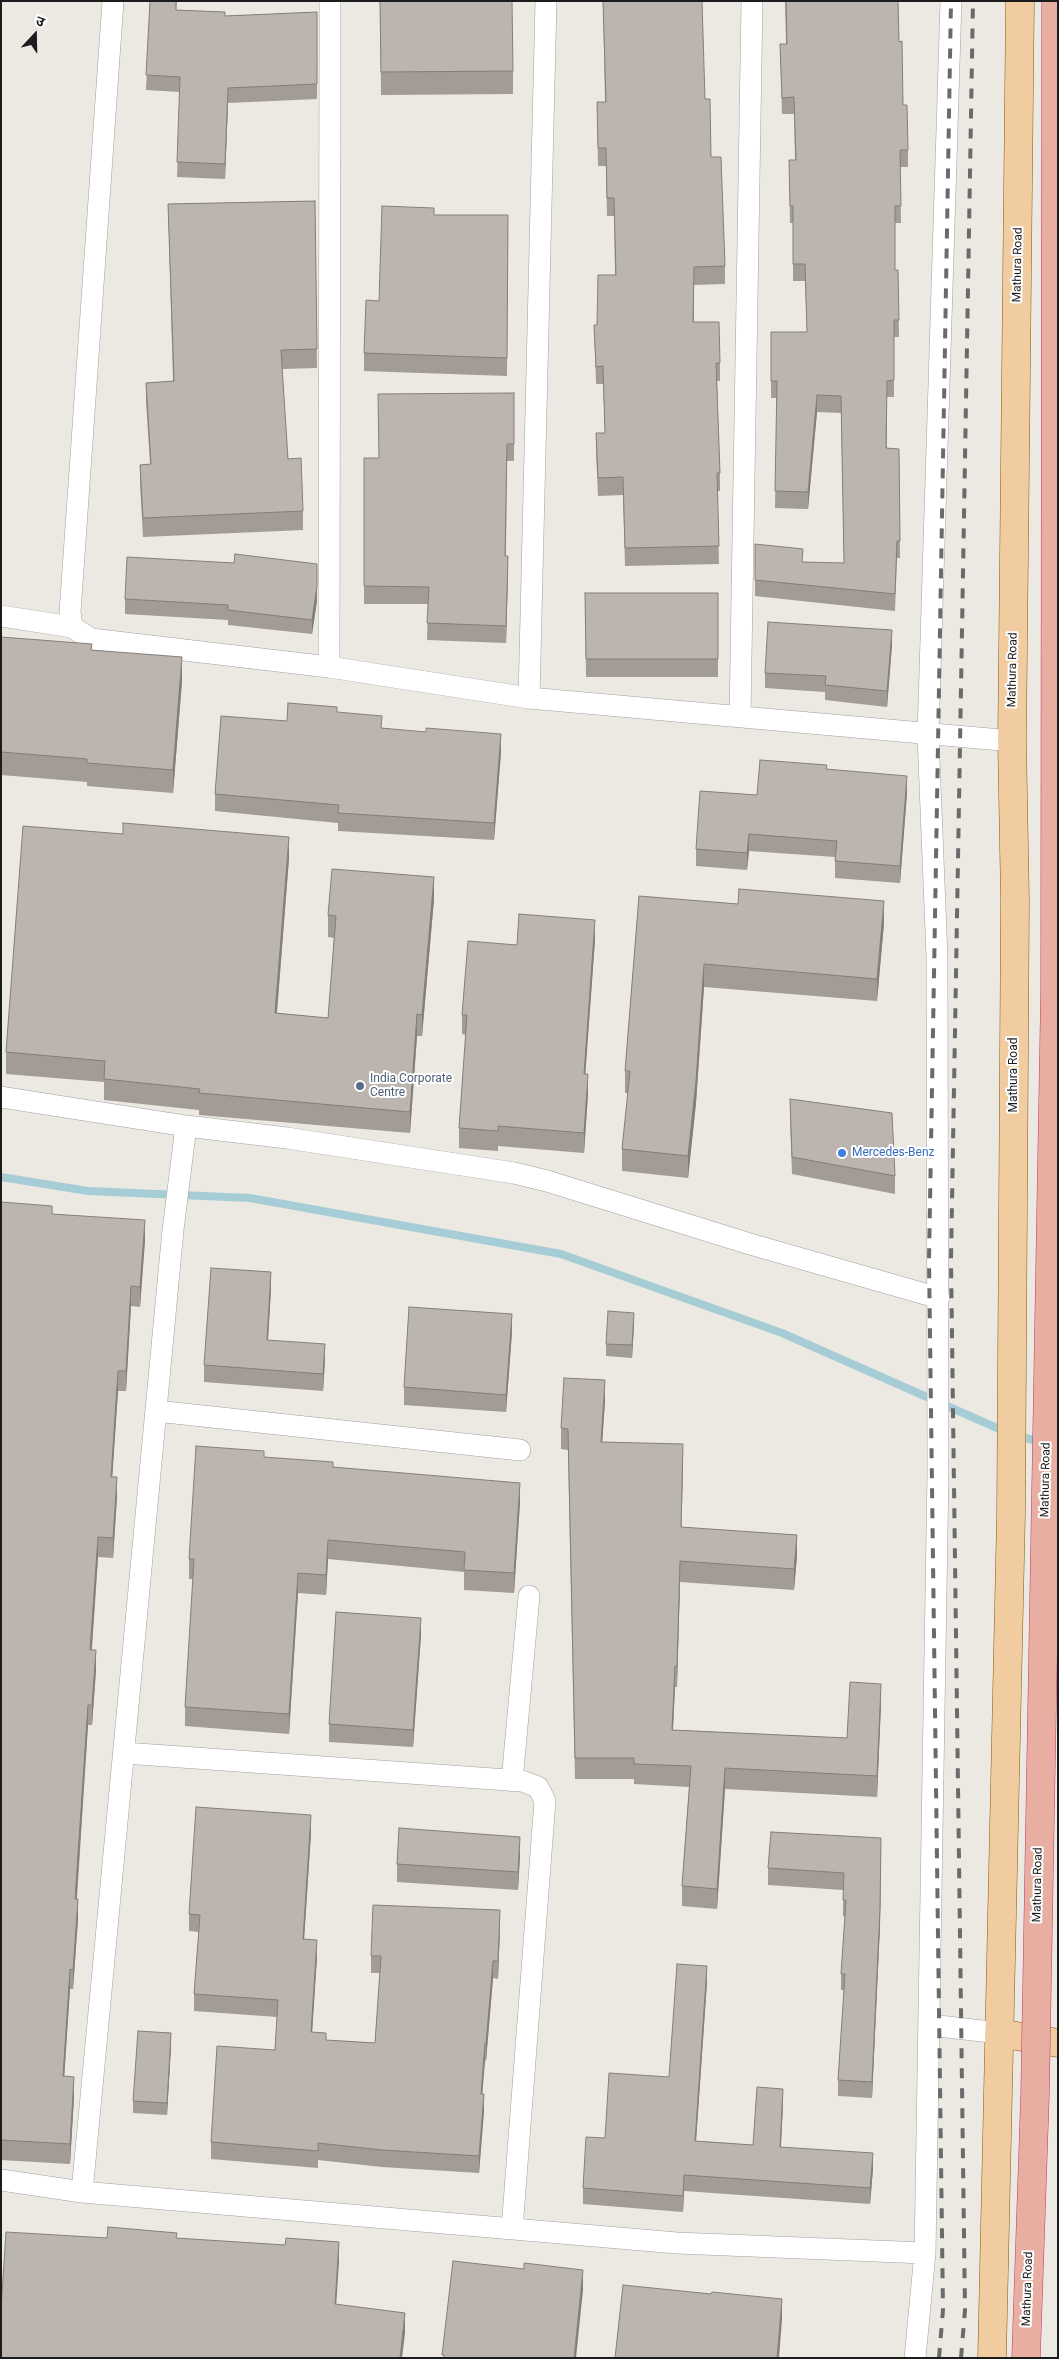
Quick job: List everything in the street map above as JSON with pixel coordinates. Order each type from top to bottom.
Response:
[{"type":"highway","name":"Mathura Road","points":[[1026,2358],[1035,2085],[1054,992],[1056,1]]},
{"type":"main road","name":"Mathura Road","points":[[992,2358],[1012,1435],[1016,900],[1012,741],[1020,1]]},
{"type":"main road","points":[[1008,1654],[1058,1658]]},
{"type":"main road","points":[[999,2033],[1058,2043]]},
{"type":"street","points":[[72,627],[71,602],[113,1]]},
{"type":"street","points":[[329,667],[330,1]]},
{"type":"street","points":[[529,698],[546,1]]},
{"type":"street","points":[[740,717],[752,1]]},
{"type":"street","points":[[915,2358],[925,2253],[930,2025],[939,1298],[937,957],[928,735],[951,1]]},
{"type":"street","points":[[1,616],[72,627],[91,639],[329,667],[529,698],[1012,741]]},
{"type":"street","points":[[1,1097],[186,1126],[297,1139],[514,1173],[547,1181],[759,1247],[939,1298]]},
{"type":"street","points":[[82,2192],[173,1230],[186,1126]]},
{"type":"street","points":[[156,1411],[520,1450]]},
{"type":"street","points":[[512,1781],[529,1596]]},
{"type":"street","points":[[124,1753],[522,1781],[538,1787],[544,1801],[512,2229]]},
{"type":"street","points":[[930,2025],[999,2033]]},
{"type":"street","points":[[1,2180],[82,2192],[717,2246],[925,2253]]},
{"type":"building","points":[[150,1],[176,1],[176,10],[225,12],[225,16],[317,12],[317,84],[228,88],[225,164],[177,162],[180,77],[146,75]]},
{"type":"building","points":[[380,1],[512,1],[513,71],[381,72]]},
{"type":"building","points":[[603,1],[702,1],[705,99],[710,99],[711,157],[721,157],[725,266],[694,267],[693,322],[719,322],[720,363],[716,363],[720,473],[717,473],[719,546],[625,548],[623,477],[598,478],[596,433],[605,433],[603,366],[596,367],[594,325],[597,325],[598,275],[616,275],[614,198],[607,198],[606,148],[598,148],[597,102],[606,102]]},
{"type":"building","points":[[786,1],[898,1],[899,42],[902,41],[903,105],[907,105],[908,150],[900,150],[901,206],[895,206],[895,270],[898,270],[899,320],[894,320],[894,380],[887,381],[886,448],[899,449],[900,541],[897,541],[895,594],[755,580],[755,544],[803,549],[802,562],[844,563],[841,396],[817,395],[808,492],[775,491],[777,381],[771,381],[771,332],[807,332],[805,264],[793,264],[793,206],[790,206],[789,160],[796,160],[794,97],[782,98],[780,44],[787,44]]},
{"type":"building","points":[[315,201],[317,349],[281,350],[288,459],[301,458],[303,511],[143,518],[140,465],[151,464],[146,383],[174,381],[168,204]]},
{"type":"building","points":[[382,206],[434,208],[434,215],[508,215],[507,358],[364,353],[366,300],[379,301]]},
{"type":"building","points":[[514,393],[514,444],[507,444],[505,556],[508,556],[506,626],[427,623],[429,587],[364,586],[364,458],[379,458],[378,394]]},
{"type":"building","points":[[235,554],[317,564],[317,586],[312,620],[228,610],[228,605],[125,599],[127,557],[234,563]]},
{"type":"building","points":[[585,593],[718,593],[718,659],[586,659]]},
{"type":"building","points":[[768,622],[892,630],[887,691],[825,685],[826,676],[765,673]]},
{"type":"building","points":[[1,637],[92,644],[91,650],[182,657],[173,770],[87,763],[87,759],[1,752]]},
{"type":"building","points":[[288,703],[337,707],[337,712],[382,716],[381,728],[426,732],[426,728],[501,734],[494,823],[338,813],[339,805],[215,794],[221,716],[287,721]]},
{"type":"building","points":[[760,760],[827,765],[826,769],[907,776],[900,866],[835,861],[837,841],[749,834],[747,853],[696,849],[700,791],[757,795]]},
{"type":"building","points":[[123,823],[289,837],[275,1013],[328,1018],[336,916],[328,915],[332,869],[434,877],[422,1015],[417,1014],[410,1112],[199,1093],[200,1089],[104,1079],[105,1061],[6,1052],[23,826],[123,834]]},
{"type":"building","points":[[739,889],[884,901],[877,979],[704,964],[696,1081],[688,1156],[622,1149],[630,1071],[625,1071],[639,896],[738,904]]},
{"type":"building","points":[[519,914],[595,920],[584,1074],[588,1074],[584,1133],[498,1126],[498,1131],[459,1128],[467,1015],[462,1015],[468,941],[517,945]]},
{"type":"building","name":"Mercedes-Benz","points":[[790,1099],[892,1113],[895,1176],[792,1157]]},
{"type":"building","points":[[1,1202],[52,1206],[52,1214],[145,1220],[140,1287],[131,1286],[126,1371],[118,1371],[111,1477],[117,1477],[113,1538],[98,1537],[90,1650],[96,1650],[92,1705],[88,1705],[75,1899],[78,1899],[73,1970],[70,1969],[63,2076],[74,2077],[70,2144],[1,2140]]},
{"type":"building","points":[[211,1268],[271,1272],[267,1340],[325,1344],[323,1374],[204,1365]]},
{"type":"building","points":[[409,1307],[512,1314],[506,1395],[404,1387]]},
{"type":"building","points":[[608,1311],[634,1313],[632,1345],[606,1344]]},
{"type":"building","points":[[564,1378],[605,1380],[601,1442],[683,1444],[681,1527],[797,1535],[794,1569],[680,1561],[677,1666],[675,1666],[672,1730],[847,1738],[850,1682],[881,1684],[877,1776],[725,1768],[717,1889],[682,1886],[691,1766],[634,1764],[634,1758],[575,1758],[568,1429],[561,1428]]},
{"type":"building","points":[[196,1446],[264,1451],[264,1457],[333,1462],[333,1467],[520,1483],[514,1573],[464,1570],[465,1552],[328,1540],[326,1575],[298,1573],[289,1714],[185,1707],[194,1559],[189,1559]]},
{"type":"building","points":[[336,1612],[421,1618],[413,1730],[329,1724]]},
{"type":"building","points":[[196,1807],[311,1815],[303,1939],[317,1940],[311,2032],[326,2033],[326,2040],[375,2043],[381,1956],[371,1956],[373,1905],[500,1910],[498,1961],[493,1961],[485,2043],[481,2094],[484,2094],[479,2156],[382,2150],[318,2143],[318,2151],[211,2142],[217,2046],[275,2050],[278,2000],[194,1994],[200,1915],[189,1914]]},
{"type":"building","points":[[399,1828],[520,1837],[518,1872],[397,1864]]},
{"type":"building","points":[[771,1832],[881,1838],[880,1909],[872,2082],[838,2080],[845,1974],[841,1974],[846,1900],[843,1900],[844,1873],[768,1868]]},
{"type":"building","points":[[677,1964],[707,1966],[695,2141],[753,2145],[757,2087],[783,2089],[780,2147],[873,2153],[870,2188],[684,2175],[683,2196],[583,2188],[586,2137],[605,2138],[609,2073],[669,2077]]},
{"type":"building","points":[[138,2031],[171,2033],[167,2103],[133,2101]]},
{"type":"building","points":[[108,2227],[177,2233],[176,2238],[285,2245],[286,2238],[339,2242],[335,2304],[405,2313],[400,2358],[1,2358],[1,2309],[6,2232],[107,2238]]},
{"type":"building","points":[[453,2261],[524,2269],[524,2263],[583,2270],[574,2358],[444,2358],[444,2355],[442,2355]]},
{"type":"building","points":[[623,2285],[782,2299],[777,2358],[615,2358]]},
{"type":"waterway","points":[[1,1177],[88,1191],[250,1198],[561,1254],[782,1333],[1006,1432]]},
{"type":"waterway","points":[[1017,1436],[1042,1442]]},
{"type":"railway","points":[[939,2358],[943,2310],[929,1260],[951,1]]},
{"type":"railway","points":[[961,2358],[965,2310],[951,1260],[973,1]]},
{"type":"place","name":"India Corporate Centre","points":[[360,1086]]},
{"type":"place","name":"Mercedes-Benz","points":[[842,1153]]}]
